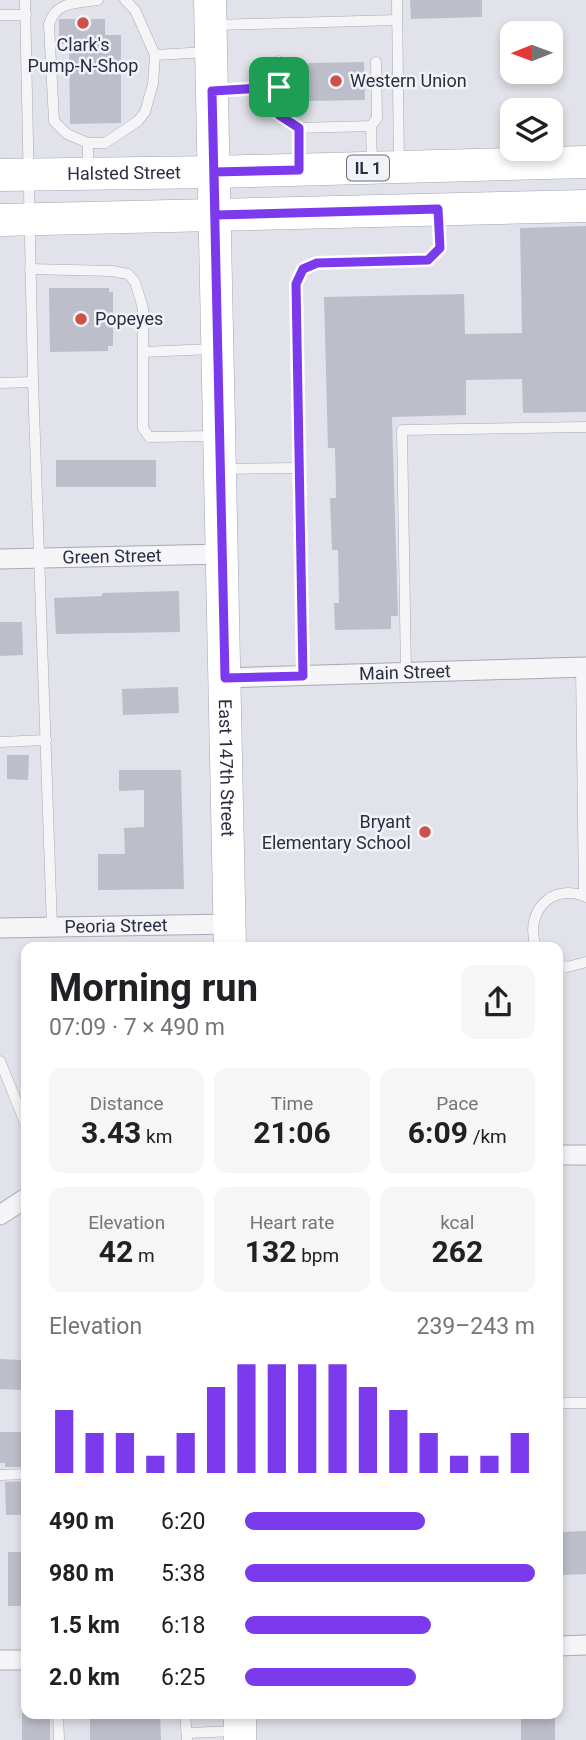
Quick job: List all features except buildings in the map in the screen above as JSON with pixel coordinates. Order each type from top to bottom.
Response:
[{"type":"main road","name":"East 147th Street","points":[[211,26],[230,935]]},
{"type":"main road","name":"Halsted Street","points":[[14,175],[88,158],[214,172],[586,162]]},
{"type":"main road","points":[[15,219],[586,206]]},
{"type":"street","name":"Green Street","points":[[0,559],[223,554]]},
{"type":"street","name":"Main Street","points":[[225,678],[584,667]]},
{"type":"street","name":"Peoria Street","points":[[0,928],[52,927],[230,935]]},
{"type":"street","points":[[563,1156],[586,1155]]},
{"type":"street","points":[[0,1215],[21,1201]]},
{"type":"street","points":[[563,1646],[586,1645]]},
{"type":"street","points":[[0,1660],[21,1660]]},
{"type":"lane","points":[[25,0],[14,175],[15,219],[30,269],[52,927]]},
{"type":"lane","points":[[98,0],[60,6],[52,14],[50,24],[54,121],[88,158],[138,121],[145,112],[153,84],[155,55],[135,10],[125,0]]},
{"type":"lane","points":[[385,167],[397,0]]},
{"type":"lane","points":[[0,16],[26,15]]},
{"type":"lane","points":[[155,55],[211,26],[397,20]]},
{"type":"lane","points":[[278,61],[279,115],[299,128],[371,127]]},
{"type":"lane","points":[[371,127],[377,118],[376,62]]},
{"type":"lane","points":[[212,91],[279,87]]},
{"type":"lane","points":[[371,127],[385,167]]},
{"type":"lane","points":[[299,128],[299,170]]},
{"type":"lane","points":[[303,676],[296,284],[303,269],[317,263],[428,260],[440,248],[438,209]]},
{"type":"lane","points":[[30,269],[112,271],[128,274],[135,282],[143,309],[143,428],[149,437],[220,436]]},
{"type":"lane","points":[[143,352],[219,349]]},
{"type":"lane","points":[[0,383],[33,382]]},
{"type":"lane","points":[[406,673],[402,430],[586,427]]},
{"type":"lane","points":[[221,469],[300,468]]},
{"type":"lane","points":[[534,942],[532,924],[543,903],[553,896],[565,893],[585,896],[584,667]]},
{"type":"lane","points":[[0,742],[46,740]]},
{"type":"lane","points":[[563,966],[586,962]]},
{"type":"lane","points":[[0,1061],[21,1113]]},
{"type":"lane","points":[[563,1404],[586,1403]]},
{"type":"lane","points":[[0,1475],[21,1474]]},
{"type":"lane","points":[[58,1719],[59,1740]]},
{"type":"lane","points":[[186,1719],[187,1737],[240,1728]]},
{"type":"place","name":"Clark's Pump-N-Shop","points":[[83,23]]},
{"type":"place","name":"Western Union","points":[[336,81]]},
{"type":"place","name":"Popeyes","points":[[81,319]]},
{"type":"place","name":"Bryant Elementary School","points":[[425,832]]},
{"type":"route","points":[[279,87],[279,115],[299,128],[299,170],[214,172],[215,215],[438,209],[440,248],[428,260],[317,263],[303,269],[296,284],[303,676],[225,678],[212,91],[279,87]]}]
